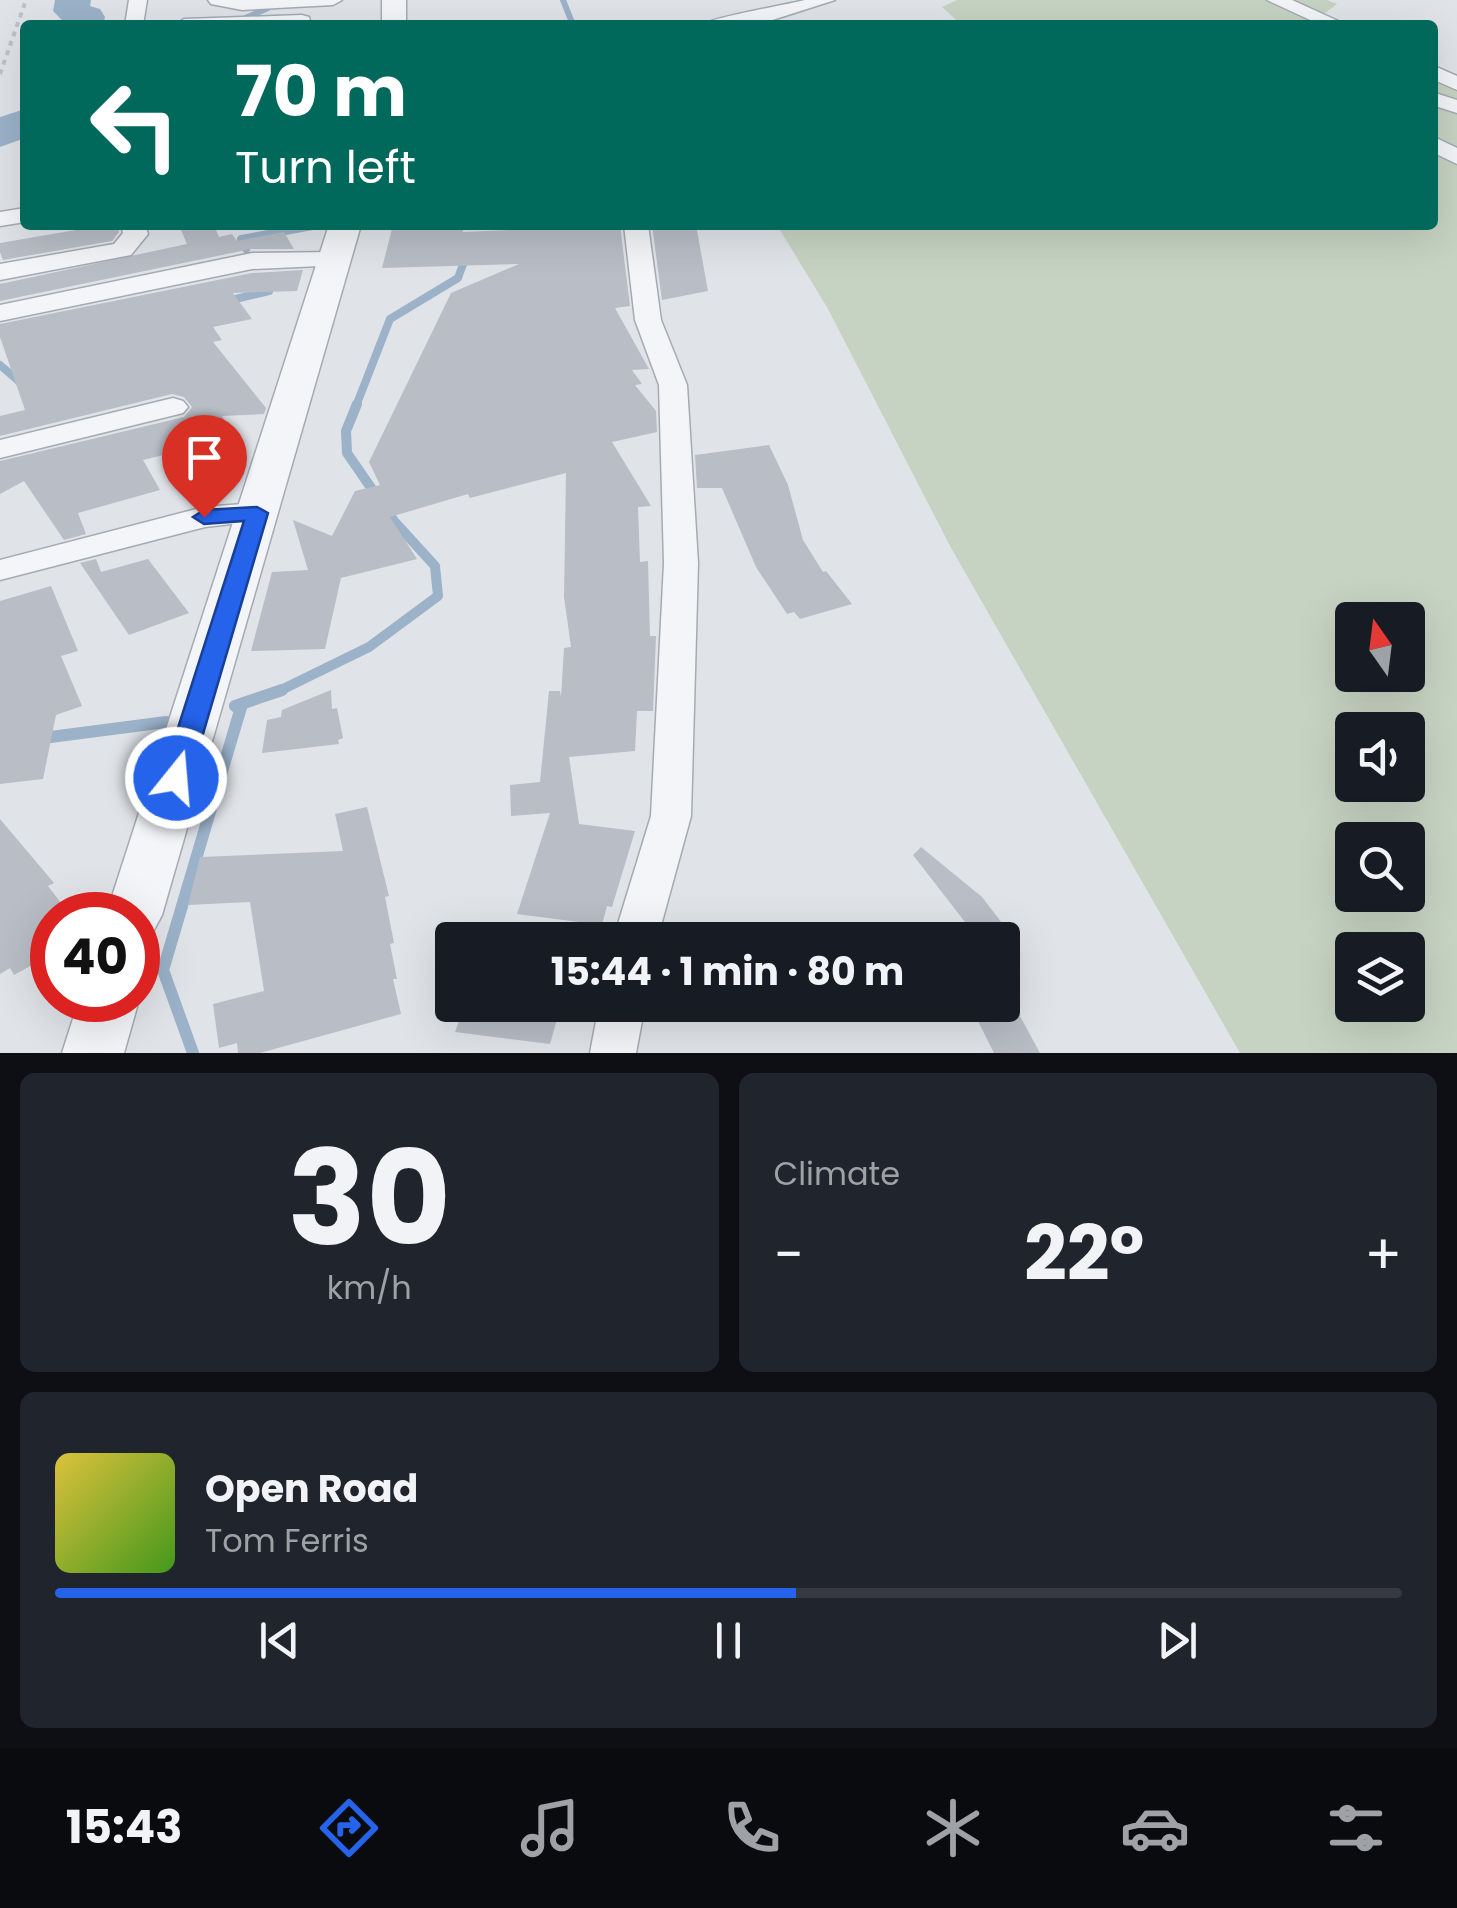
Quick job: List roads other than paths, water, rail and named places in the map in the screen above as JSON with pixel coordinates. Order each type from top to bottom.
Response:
[{"type":"street","points":[[217,0],[334,0]]},
{"type":"street","points":[[746,20],[826,0]]},
{"type":"street","points":[[1276,0],[1326,20]]},
{"type":"street","points":[[0,272],[122,250],[135,230]]},
{"type":"street","points":[[637,230],[648,320],[673,385],[681,563],[671,816],[639,922]]},
{"type":"street","points":[[0,313],[340,243],[141,892]]},
{"type":"street","points":[[0,449],[173,406]]},
{"type":"street","points":[[0,570],[204,517],[257,513]]},
{"type":"street","points":[[93,1053],[102,1022]]},
{"type":"street","points":[[613,1053],[619,1022]]},
{"type":"waterway","points":[[73,0],[71,11],[86,20]]},
{"type":"waterway","points":[[241,20],[268,8],[265,0]]},
{"type":"waterway","points":[[563,0],[571,20]]},
{"type":"waterway","points":[[0,134],[20,124]]},
{"type":"waterway","points":[[246,249],[241,239],[290,230]]},
{"type":"waterway","points":[[356,406],[390,319],[458,278],[466,256]]},
{"type":"waterway","points":[[227,301],[269,291],[264,282]]},
{"type":"waterway","points":[[0,365],[22,384]]},
{"type":"waterway","points":[[279,691],[369,647],[438,596],[435,566],[394,521],[347,453],[346,431],[357,404]]},
{"type":"waterway","points":[[235,706],[279,691]]},
{"type":"waterway","points":[[275,693],[279,691]]},
{"type":"waterway","points":[[193,1053],[163,970],[242,704]]},
{"type":"waterway","points":[[43,738],[166,722]]}]
